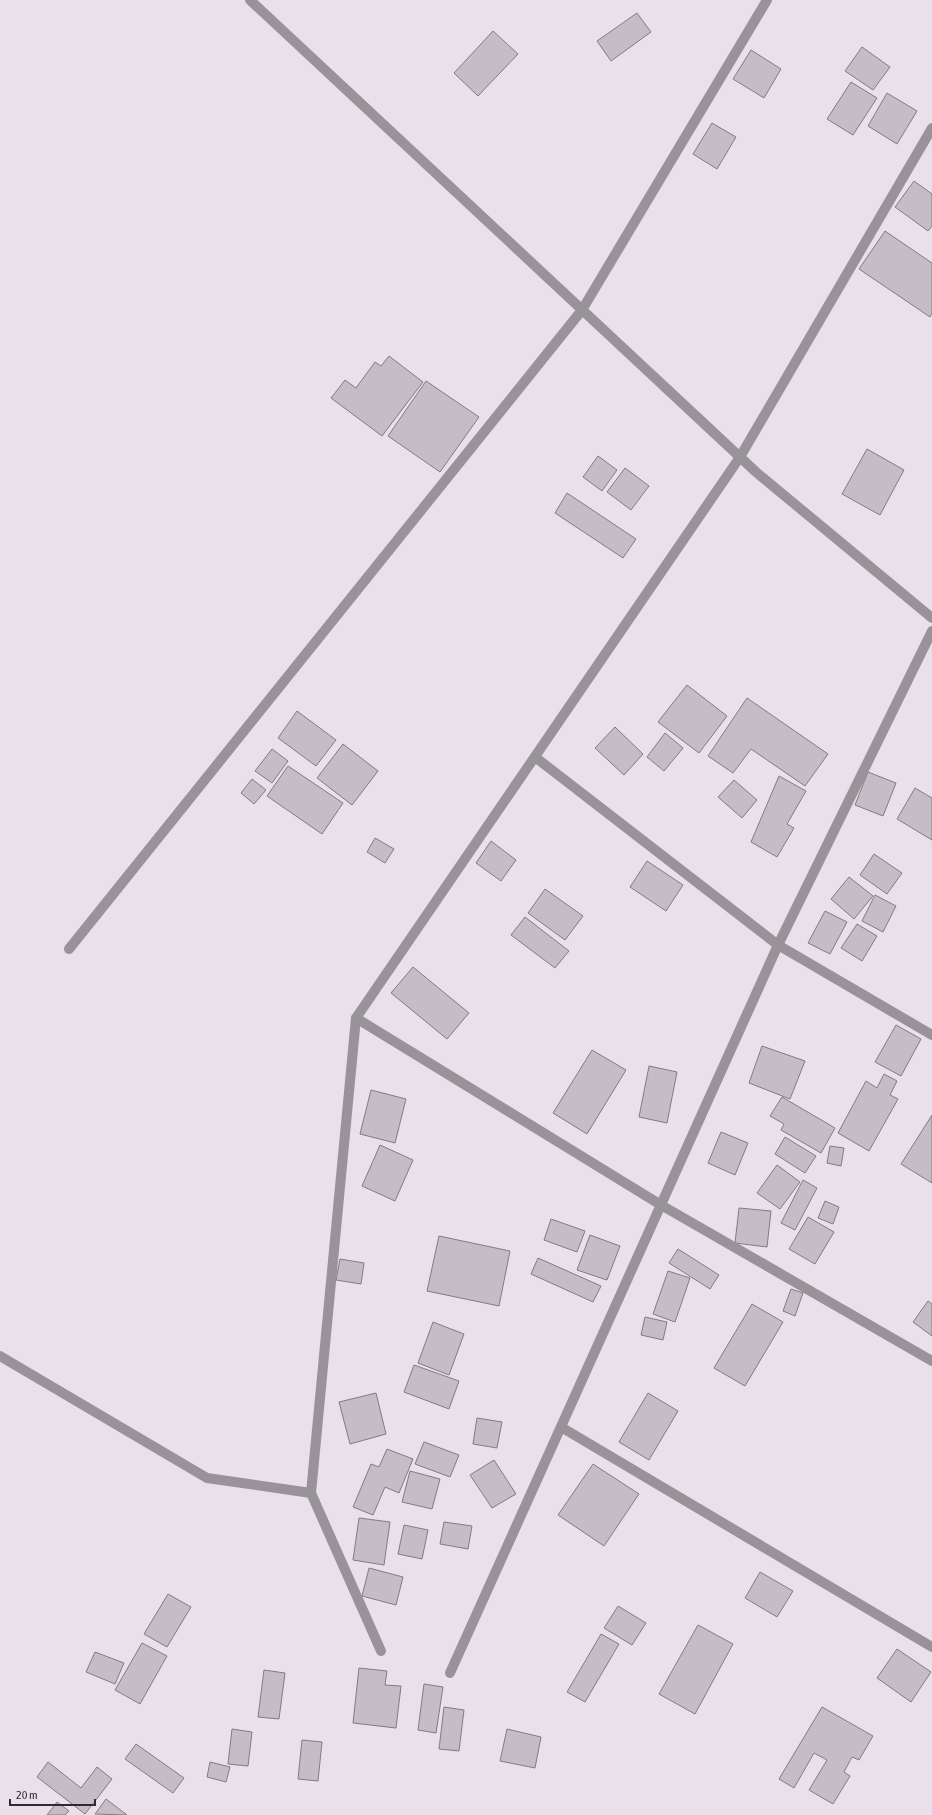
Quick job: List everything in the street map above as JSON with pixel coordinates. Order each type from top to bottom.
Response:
[{"type":"street","points":[[250,0],[740,457],[932,618]]},
{"type":"street","points":[[69,949],[582,310],[767,0]]},
{"type":"street","points":[[381,1651],[311,1493],[356,1018],[740,457],[932,128]]},
{"type":"street","points":[[450,1673],[778,945],[932,631]]},
{"type":"street","points":[[535,757],[778,945],[932,1035]]},
{"type":"street","points":[[356,1018],[661,1205],[932,1361]]},
{"type":"street","points":[[0,1356],[207,1478],[311,1493]]},
{"type":"street","points":[[561,1427],[932,1647]]},
{"type":"building","points":[[637,13],[651,32],[611,61],[597,41]]},
{"type":"building","points":[[493,31],[518,54],[478,96],[454,73]]},
{"type":"building","points":[[862,47],[890,67],[873,90],[845,71]]},
{"type":"building","points":[[751,50],[781,69],[764,98],[733,79]]},
{"type":"building","points":[[851,82],[877,98],[853,135],[827,119]]},
{"type":"building","points":[[887,93],[917,111],[897,144],[868,126]]},
{"type":"building","points":[[712,123],[736,137],[717,169],[693,154]]},
{"type":"building","points":[[914,181],[932,194],[932,226],[928,231],[895,207]]},
{"type":"building","points":[[885,231],[932,263],[932,313],[930,317],[859,269]]},
{"type":"building","points":[[389,356],[423,382],[382,436],[331,398],[345,380],[356,388],[375,362],[381,366]]},
{"type":"building","points":[[426,381],[479,417],[440,472],[388,436]]},
{"type":"building","points":[[867,449],[904,470],[880,515],[842,494]]},
{"type":"building","points":[[598,456],[617,470],[602,491],[583,477]]},
{"type":"building","points":[[625,468],[649,486],[631,510],[607,492]]},
{"type":"building","points":[[567,493],[636,539],[623,558],[555,513]]},
{"type":"building","points":[[687,685],[727,716],[699,753],[658,722]]},
{"type":"building","points":[[747,698],[828,754],[805,786],[751,749],[733,773],[708,756]]},
{"type":"building","points":[[297,711],[336,740],[316,766],[278,738]]},
{"type":"building","points":[[615,727],[643,754],[624,775],[595,748]]},
{"type":"building","points":[[665,733],[683,748],[664,771],[647,757]]},
{"type":"building","points":[[343,744],[378,771],[352,805],[317,778]]},
{"type":"building","points":[[272,749],[288,761],[272,783],[255,771]]},
{"type":"building","points":[[288,766],[343,803],[322,834],[267,796]]},
{"type":"building","points":[[868,772],[896,783],[883,816],[855,805]]},
{"type":"building","points":[[779,776],[806,791],[787,824],[794,828],[777,857],[751,842]]},
{"type":"building","points":[[252,779],[266,790],[254,804],[241,793]]},
{"type":"building","points":[[734,780],[757,800],[742,818],[718,797]]},
{"type":"building","points":[[915,788],[932,798],[932,840],[897,819]]},
{"type":"building","points":[[375,838],[394,849],[385,863],[367,852]]},
{"type":"building","points":[[491,841],[516,860],[501,881],[476,863]]},
{"type":"building","points":[[874,854],[902,873],[887,894],[860,875]]},
{"type":"building","points":[[647,861],[683,885],[666,911],[630,887]]},
{"type":"building","points":[[849,877],[873,896],[854,919],[831,899]]},
{"type":"building","points":[[545,889],[583,916],[565,940],[528,913]]},
{"type":"building","points":[[875,895],[896,906],[883,932],[862,921]]},
{"type":"building","points":[[825,911],[847,922],[830,954],[808,943]]},
{"type":"building","points":[[525,917],[569,951],[555,968],[511,935]]},
{"type":"building","points":[[857,924],[877,936],[862,961],[841,948]]},
{"type":"building","points":[[413,967],[469,1013],[447,1039],[391,993]]},
{"type":"building","points":[[896,1025],[921,1039],[901,1076],[875,1062]]},
{"type":"building","points":[[762,1046],[805,1061],[790,1099],[749,1083]]},
{"type":"building","points":[[592,1050],[626,1070],[587,1134],[553,1113]]},
{"type":"building","points":[[649,1066],[677,1072],[667,1123],[639,1117]]},
{"type":"building","points":[[884,1074],[897,1081],[890,1095],[898,1099],[869,1151],[838,1133],[866,1081],[877,1088]]},
{"type":"building","points":[[371,1090],[406,1099],[395,1143],[360,1134]]},
{"type":"building","points":[[782,1097],[835,1128],[821,1153],[781,1130],[784,1124],[770,1116]]},
{"type":"building","points":[[932,1115],[932,1183],[901,1164]]},
{"type":"building","points":[[721,1132],[748,1143],[735,1175],[708,1163]]},
{"type":"building","points":[[785,1137],[816,1156],[805,1173],[775,1154]]},
{"type":"building","points":[[380,1145],[413,1160],[395,1201],[362,1186]]},
{"type":"building","points":[[830,1146],[844,1148],[841,1166],[827,1163]]},
{"type":"building","points":[[777,1165],[800,1182],[780,1209],[757,1193]]},
{"type":"building","points":[[803,1180],[817,1188],[795,1230],[781,1223]]},
{"type":"building","points":[[825,1201],[839,1207],[833,1224],[818,1218]]},
{"type":"building","points":[[739,1208],[771,1211],[767,1247],[735,1243]]},
{"type":"building","points":[[808,1217],[834,1232],[815,1264],[789,1249]]},
{"type":"building","points":[[551,1219],[585,1231],[577,1252],[544,1240]]},
{"type":"building","points":[[590,1235],[620,1246],[607,1280],[577,1270]]},
{"type":"building","points":[[439,1236],[510,1251],[499,1306],[427,1291]]},
{"type":"building","points":[[678,1249],[719,1275],[710,1289],[669,1263]]},
{"type":"building","points":[[538,1258],[601,1286],[593,1302],[531,1274]]},
{"type":"building","points":[[340,1259],[364,1263],[361,1284],[336,1280]]},
{"type":"building","points":[[668,1271],[690,1278],[675,1322],[653,1314]]},
{"type":"building","points":[[791,1289],[803,1293],[795,1316],[783,1311]]},
{"type":"building","points":[[928,1301],[932,1304],[932,1336],[913,1322]]},
{"type":"building","points":[[752,1304],[783,1322],[745,1386],[714,1368]]},
{"type":"building","points":[[645,1317],[667,1322],[663,1340],[641,1335]]},
{"type":"building","points":[[433,1322],[464,1334],[449,1375],[418,1363]]},
{"type":"building","points":[[414,1365],[459,1381],[449,1409],[404,1392]]},
{"type":"building","points":[[376,1393],[386,1434],[350,1444],[339,1402]]},
{"type":"building","points":[[648,1393],[678,1411],[649,1460],[619,1442]]},
{"type":"building","points":[[477,1418],[502,1422],[497,1448],[473,1444]]},
{"type":"building","points":[[424,1442],[459,1455],[450,1477],[415,1464]]},
{"type":"building","points":[[387,1449],[413,1459],[399,1493],[385,1487],[373,1515],[353,1507],[371,1464],[379,1467]]},
{"type":"building","points":[[494,1460],[516,1494],[492,1508],[470,1475]]},
{"type":"building","points":[[593,1464],[639,1494],[604,1546],[558,1515]]},
{"type":"building","points":[[410,1471],[440,1479],[432,1509],[402,1502]]},
{"type":"building","points":[[359,1518],[390,1522],[384,1565],[353,1560]]},
{"type":"building","points":[[444,1522],[472,1526],[468,1549],[440,1544]]},
{"type":"building","points":[[404,1525],[428,1530],[422,1559],[398,1554]]},
{"type":"building","points":[[369,1568],[403,1577],[396,1605],[362,1596]]},
{"type":"building","points":[[760,1572],[793,1591],[777,1617],[745,1598]]},
{"type":"building","points":[[168,1594],[191,1607],[167,1647],[144,1634]]},
{"type":"building","points":[[618,1606],[646,1623],[632,1645],[604,1628]]},
{"type":"building","points":[[698,1625],[733,1644],[695,1714],[659,1694]]},
{"type":"building","points":[[601,1634],[619,1644],[585,1702],[567,1692]]},
{"type":"building","points":[[142,1643],[167,1656],[140,1704],[115,1690]]},
{"type":"building","points":[[897,1649],[931,1672],[911,1702],[877,1678]]},
{"type":"building","points":[[95,1652],[124,1663],[115,1684],[86,1672]]},
{"type":"building","points":[[359,1668],[387,1671],[385,1685],[401,1686],[396,1728],[353,1723]]},
{"type":"building","points":[[264,1670],[285,1673],[279,1719],[258,1717]]},
{"type":"building","points":[[424,1684],[443,1687],[436,1733],[418,1730]]},
{"type":"building","points":[[444,1707],[464,1710],[459,1751],[439,1749]]},
{"type":"building","points":[[822,1707],[873,1736],[859,1760],[852,1757],[844,1772],[850,1776],[833,1804],[809,1790],[827,1760],[814,1753],[794,1788],[779,1779]]},
{"type":"building","points":[[232,1729],[252,1732],[248,1766],[228,1764]]},
{"type":"building","points":[[507,1729],[541,1737],[535,1768],[500,1761]]},
{"type":"building","points":[[302,1740],[322,1742],[318,1781],[298,1779]]},
{"type":"building","points":[[136,1744],[184,1778],[173,1793],[125,1759]]},
{"type":"building","points":[[48,1762],[81,1788],[97,1767],[112,1779],[85,1814],[37,1777]]},
{"type":"building","points":[[210,1762],[230,1767],[226,1782],[207,1777]]},
{"type":"building","points":[[106,1799],[127,1815],[95,1814]]},
{"type":"building","points":[[57,1802],[69,1811],[65,1815],[47,1815]]}]
